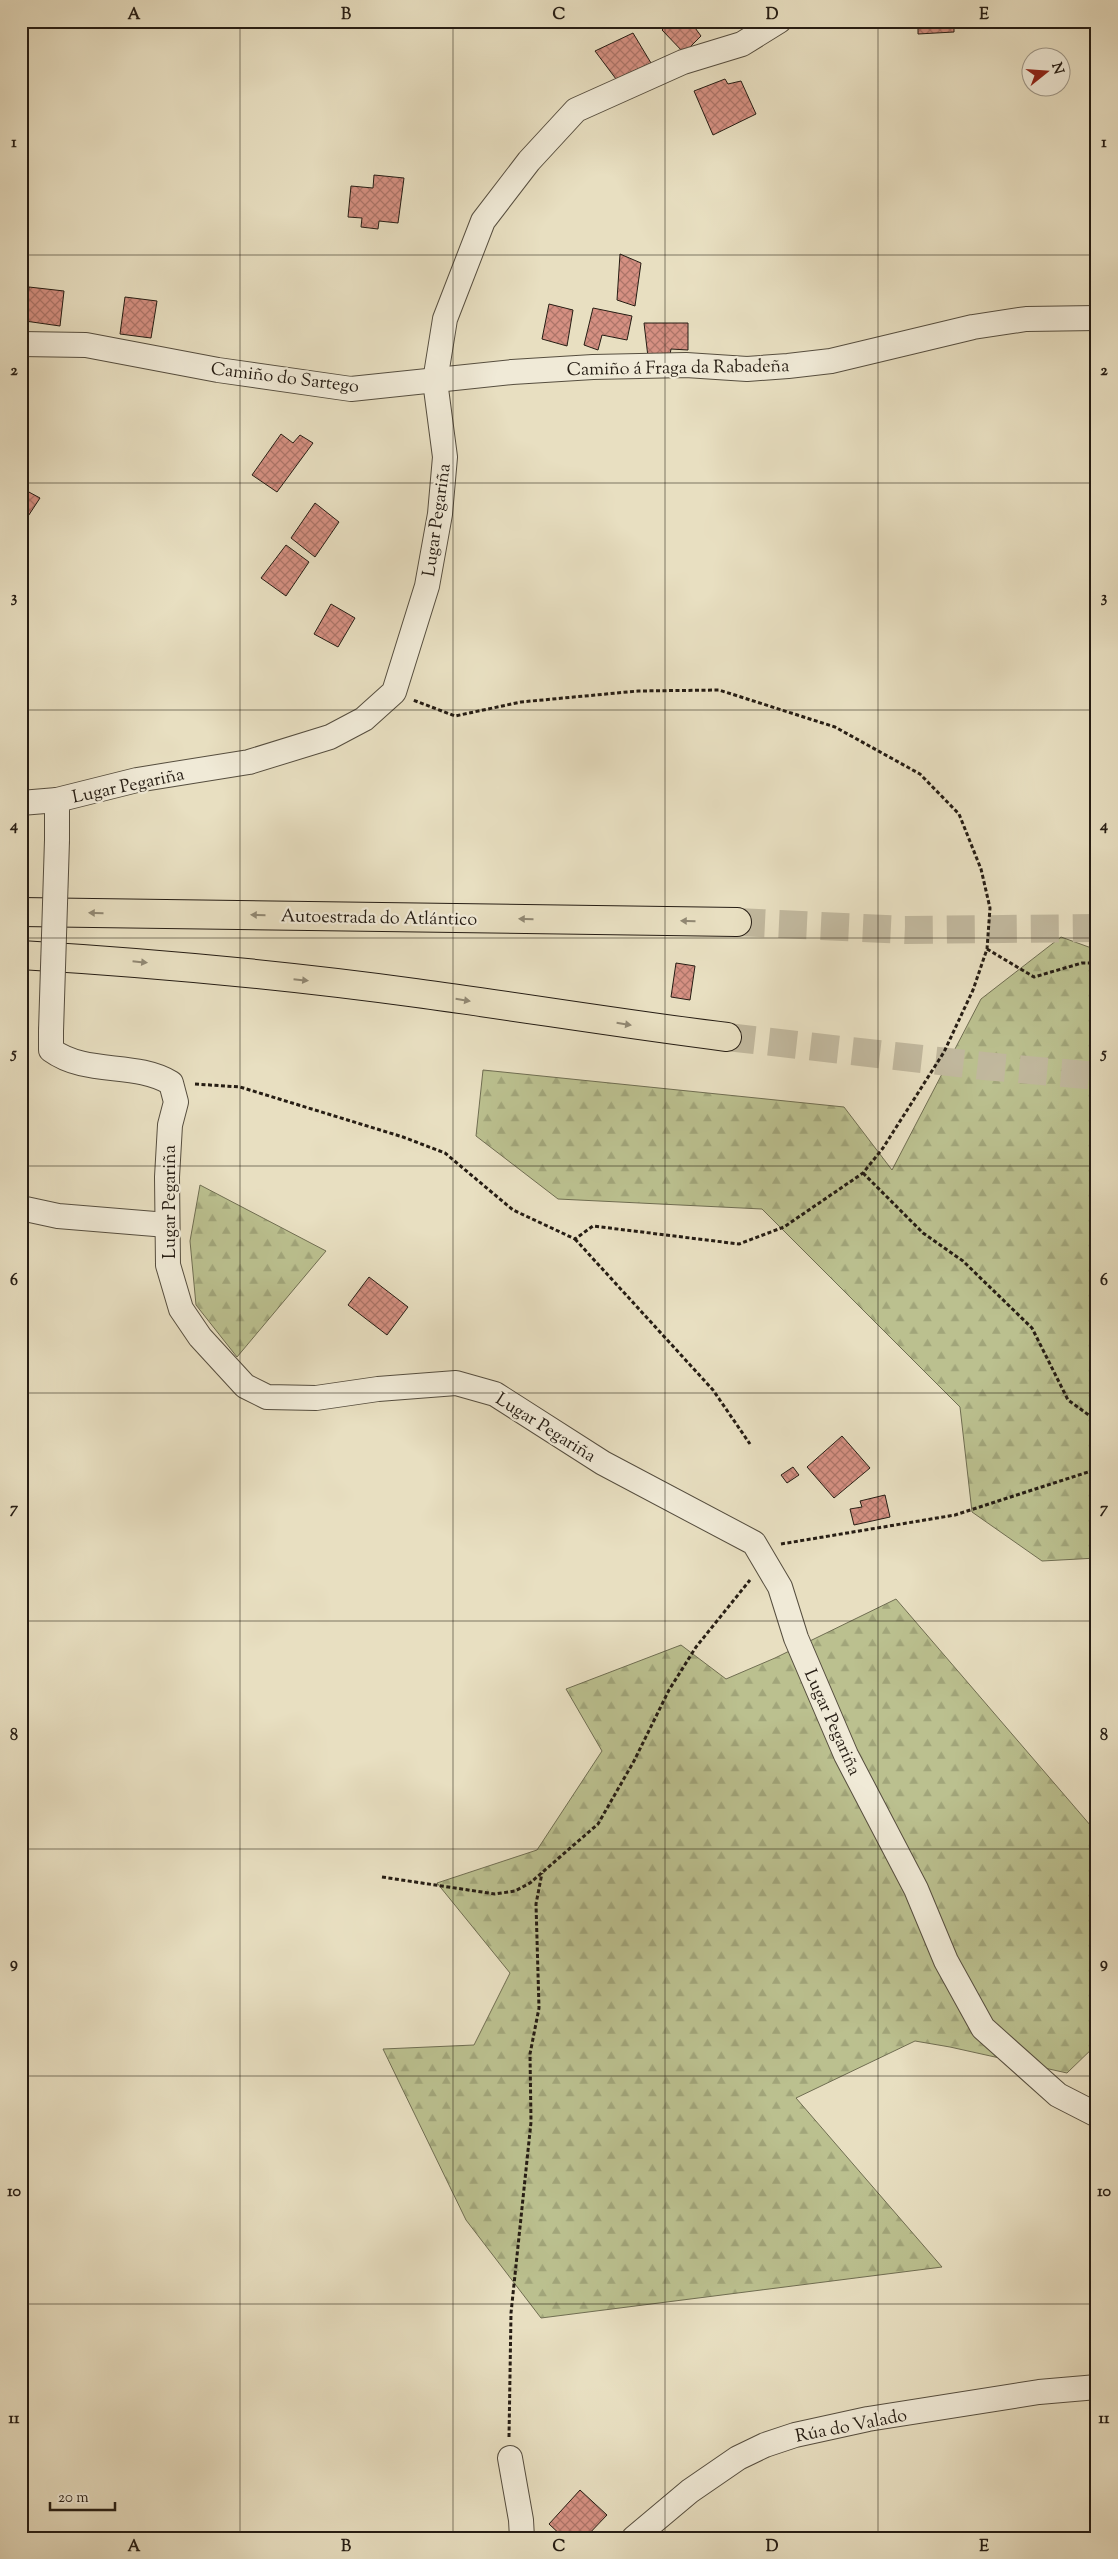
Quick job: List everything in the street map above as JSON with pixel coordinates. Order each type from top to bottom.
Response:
[{"type":"highway","name":"Autoestrada do Atlántico","points":[[21,912],[737,922]]},
{"type":"highway","points":[[21,955],[132,962],[415,993],[636,1026],[727,1037]]},
{"type":"street","points":[[435,381],[445,319],[483,221],[529,161],[576,110],[683,62],[742,44],[779,21]]},
{"type":"street","name":"Camiño á Fraga da Rabadeña","points":[[435,381],[593,367],[686,365],[747,369],[788,366],[831,361],[999,323],[1026,319],[1097,318]]},
{"type":"street","name":"Camiño do Sartego","points":[[21,344],[86,345],[218,370],[351,389],[435,381]]},
{"type":"street","name":"Lugar Pegariña","points":[[435,381],[445,457],[440,514],[427,586],[394,692],[364,720],[330,737],[249,762],[137,780],[57,800],[51,1050],[63,1058],[80,1064],[158,1075],[171,1082],[176,1102],[170,1125],[167,1225],[168,1265],[181,1309],[200,1337],[245,1386],[267,1397],[316,1398],[378,1389],[456,1383],[495,1394],[603,1463],[754,1543],[768,1564],[780,1588],[796,1638],[846,1755],[916,1889],[946,1961],[983,2028],[1058,2095],[1097,2115]]},
{"type":"street","points":[[21,803],[57,800]]},
{"type":"street","points":[[21,1208],[58,1216],[167,1225]]},
{"type":"street","name":"Rúa do Valado","points":[[634,2538],[690,2491],[738,2458],[765,2445],[795,2435],[868,2420],[1040,2392],[1097,2387]]},
{"type":"street","points":[[510,2458],[521,2520],[522,2538]]},
{"type":"path","points":[[394,692],[455,716],[521,702],[638,691],[719,690],[835,727],[920,774],[958,814],[982,869],[990,908],[987,949],[974,990],[944,1052],[883,1148],[863,1173],[784,1227],[739,1244],[593,1226],[576,1239]]},
{"type":"path","points":[[987,949],[1034,977],[1082,963],[1097,964]]},
{"type":"path","points":[[171,1082],[240,1087],[403,1136],[445,1153],[513,1210],[576,1239],[713,1390],[750,1444]]},
{"type":"path","points":[[863,1173],[923,1233],[963,1261],[1032,1328],[1068,1400],[1097,1421]]},
{"type":"path","points":[[754,1543],[771,1545],[955,1515],[1088,1472],[1097,1466]]},
{"type":"path","points":[[382,1877],[495,1894],[515,1891],[542,1873],[598,1824],[634,1761],[669,1690],[696,1647],[743,1587],[768,1564]]},
{"type":"path","points":[[510,2458],[507,2419],[512,2313],[530,2122],[530,2054],[539,2008],[536,1904],[542,1873]]},
{"type":"green space","points":[[1061,937],[1097,950],[1097,1558],[1042,1561],[972,1512],[960,1407],[762,1209],[558,1199],[476,1136],[483,1070],[844,1107],[892,1170],[981,999]]},
{"type":"green space","points":[[200,1185],[326,1251],[237,1357],[196,1305],[190,1241]]},
{"type":"green space","points":[[896,1599],[1097,1833],[1097,2044],[1067,2073],[915,2041],[796,2098],[942,2267],[541,2318],[466,2220],[383,2049],[474,2045],[510,1973],[437,1883],[537,1850],[602,1751],[566,1689],[681,1645],[726,1679],[775,1658]]},
{"type":"building","points":[[671,21],[690,21],[701,36],[684,53],[662,30]]},
{"type":"building","points":[[742,21],[764,21],[750,32]]},
{"type":"building","points":[[918,21],[954,21],[954,32],[918,34]]},
{"type":"building","points":[[633,33],[651,63],[616,79],[595,51]]},
{"type":"building","points":[[725,79],[728,84],[741,81],[756,114],[713,135],[694,91]]},
{"type":"building","points":[[374,175],[404,178],[398,223],[379,221],[378,229],[361,227],[362,218],[348,217],[351,186],[373,188]]},
{"type":"building","points":[[620,254],[641,263],[635,306],[617,300]]},
{"type":"building","points":[[29,287],[64,291],[60,326],[25,321]]},
{"type":"building","points":[[125,297],[157,301],[151,338],[120,334]]},
{"type":"building","points":[[549,304],[573,310],[567,346],[542,339]]},
{"type":"building","points":[[593,308],[632,316],[627,340],[602,335],[598,350],[584,345]]},
{"type":"building","points":[[644,323],[688,323],[688,350],[671,349],[669,360],[648,357]]},
{"type":"building","points":[[281,434],[293,443],[300,435],[313,443],[277,492],[252,475]]},
{"type":"building","points":[[27,491],[40,498],[21,527],[21,499]]},
{"type":"building","points":[[315,503],[339,522],[315,557],[291,538]]},
{"type":"building","points":[[286,545],[309,562],[286,596],[261,578]]},
{"type":"building","points":[[331,604],[355,618],[338,647],[314,634]]},
{"type":"building","points":[[676,963],[695,966],[690,1000],[671,997]]},
{"type":"building","points":[[369,1277],[408,1307],[387,1335],[348,1305]]},
{"type":"building","points":[[842,1436],[870,1468],[834,1498],[807,1467]]},
{"type":"building","points":[[793,1467],[799,1475],[787,1483],[781,1475]]},
{"type":"building","points":[[885,1495],[890,1517],[854,1525],[850,1509],[862,1507],[860,1501]]},
{"type":"building","points":[[580,2490],[607,2515],[585,2538],[564,2538],[549,2524]]},
{"type":"tunnel","points":[[737,922],[905,930],[1097,928]]},
{"type":"tunnel","points":[[727,1037],[984,1066],[1097,1076]]}]
